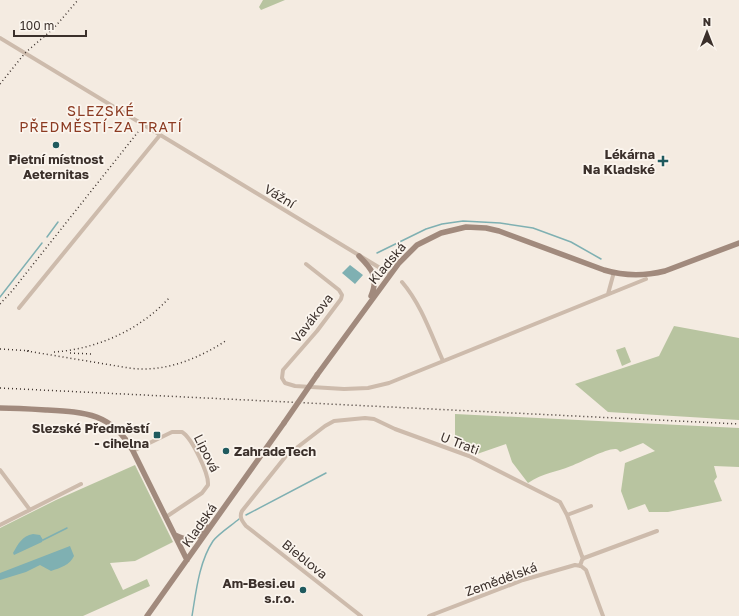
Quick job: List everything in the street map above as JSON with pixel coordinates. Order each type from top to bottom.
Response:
[{"type":"main road","name":"Kladská","points":[[147,616],[390,274],[407,254],[421,243],[446,231],[472,227],[486,228],[505,232],[614,272],[635,275],[665,272],[739,243]]},
{"type":"main road","points":[[359,256],[370,267],[374,275],[374,287],[368,304]]},
{"type":"main road","points":[[0,408],[68,411],[90,414],[112,426],[124,437],[133,451],[187,560]]},
{"type":"main road","points":[[175,535],[186,539],[195,538],[218,516]]},
{"type":"street","name":"Vážní","points":[[0,38],[390,274]]},
{"type":"street","points":[[19,308],[160,135]]},
{"type":"street","name":"Vavákova","points":[[306,264],[339,290],[342,295],[342,299],[317,331],[283,370],[282,375],[285,383],[295,386],[344,389],[368,388],[389,383],[443,361]]},
{"type":"street","points":[[608,294],[614,272]]},
{"type":"street","points":[[443,361],[646,280]]},
{"type":"street","name":"Kladská","points":[[402,282],[421,312],[443,361]]},
{"type":"street","name":"U Trati","points":[[334,421],[371,418],[395,429],[470,456],[560,502],[567,515]]},
{"type":"street","name":"Bieblova","points":[[334,421],[325,426],[286,456],[240,514],[246,526],[361,616]]},
{"type":"street","name":"Lipová","points":[[133,451],[172,432],[182,432],[190,439],[207,475],[208,485],[202,493],[166,517]]},
{"type":"street","points":[[0,470],[30,510]]},
{"type":"street","points":[[0,525],[81,484]]},
{"type":"street","points":[[591,506],[567,515],[583,559],[580,566],[586,570],[603,616]]},
{"type":"street","points":[[583,559],[657,530]]},
{"type":"street","name":"Zemědělská","points":[[429,616],[523,580],[571,565],[580,566]]},
{"type":"green space","points":[[263,0],[285,0],[261,10],[259,7]]},
{"type":"green space","points":[[674,326],[739,338],[739,420],[608,412],[575,384],[659,356]]},
{"type":"green space","points":[[625,347],[631,362],[622,366],[616,350]]},
{"type":"green space","points":[[455,414],[739,428],[739,467],[714,466],[717,477],[714,481],[722,501],[668,512],[649,512],[645,504],[628,510],[621,491],[625,463],[655,451],[643,443],[620,452],[616,449],[605,451],[534,479],[528,483],[512,462],[506,444],[477,454],[455,444]]},
{"type":"green space","points":[[135,465],[173,542],[135,561],[110,563],[123,590],[147,579],[150,586],[83,616],[0,616],[0,528],[56,500]]},
{"type":"water","points":[[350,265],[363,275],[355,284],[342,273]]},
{"type":"water","points":[[33,534],[40,535],[43,540],[42,542],[14,555],[13,553],[21,541]]},
{"type":"water","points":[[70,546],[74,556],[70,562],[61,567],[51,571],[40,565],[26,572],[0,580],[0,573]]},
{"type":"waterway","points":[[377,253],[426,229],[442,224],[463,221],[500,223],[533,228],[571,242],[601,259]]},
{"type":"waterway","points":[[47,237],[58,222]]},
{"type":"waterway","points":[[0,297],[42,243]]},
{"type":"waterway","points":[[246,515],[326,473]]},
{"type":"waterway","points":[[192,616],[201,568],[208,549],[215,538],[239,519]]},
{"type":"waterway","points":[[43,540],[67,528]]},
{"type":"railway","points":[[0,84],[25,53],[54,28],[78,0]]},
{"type":"railway","points":[[0,304],[12,291],[138,132]]},
{"type":"railway","points":[[54,352],[86,347],[117,336],[145,320],[169,298]]},
{"type":"railway","points":[[27,351],[142,369],[168,366],[192,359],[227,340]]},
{"type":"railway","points":[[0,349],[32,351]]},
{"type":"railway","points":[[70,353],[91,354]]},
{"type":"railway","points":[[0,388],[739,424]]},
{"type":"place","name":"Pietní místnost Aeternitas","points":[[56,145]]},
{"type":"place","name":"Lékárna Na Kladské","points":[[663,161]]},
{"type":"place","name":"Slezské Předměstí - cihelna","points":[[157,435]]},
{"type":"place","name":"ZahradeTech","points":[[226,451]]},
{"type":"place","name":"Am-Besi.eu s.r.o.","points":[[303,590]]},
{"type":"district","name":"SLEZSKÉ PŘEDMĚSTÍ-ZA TRATÍ","points":[[101,118]]}]
